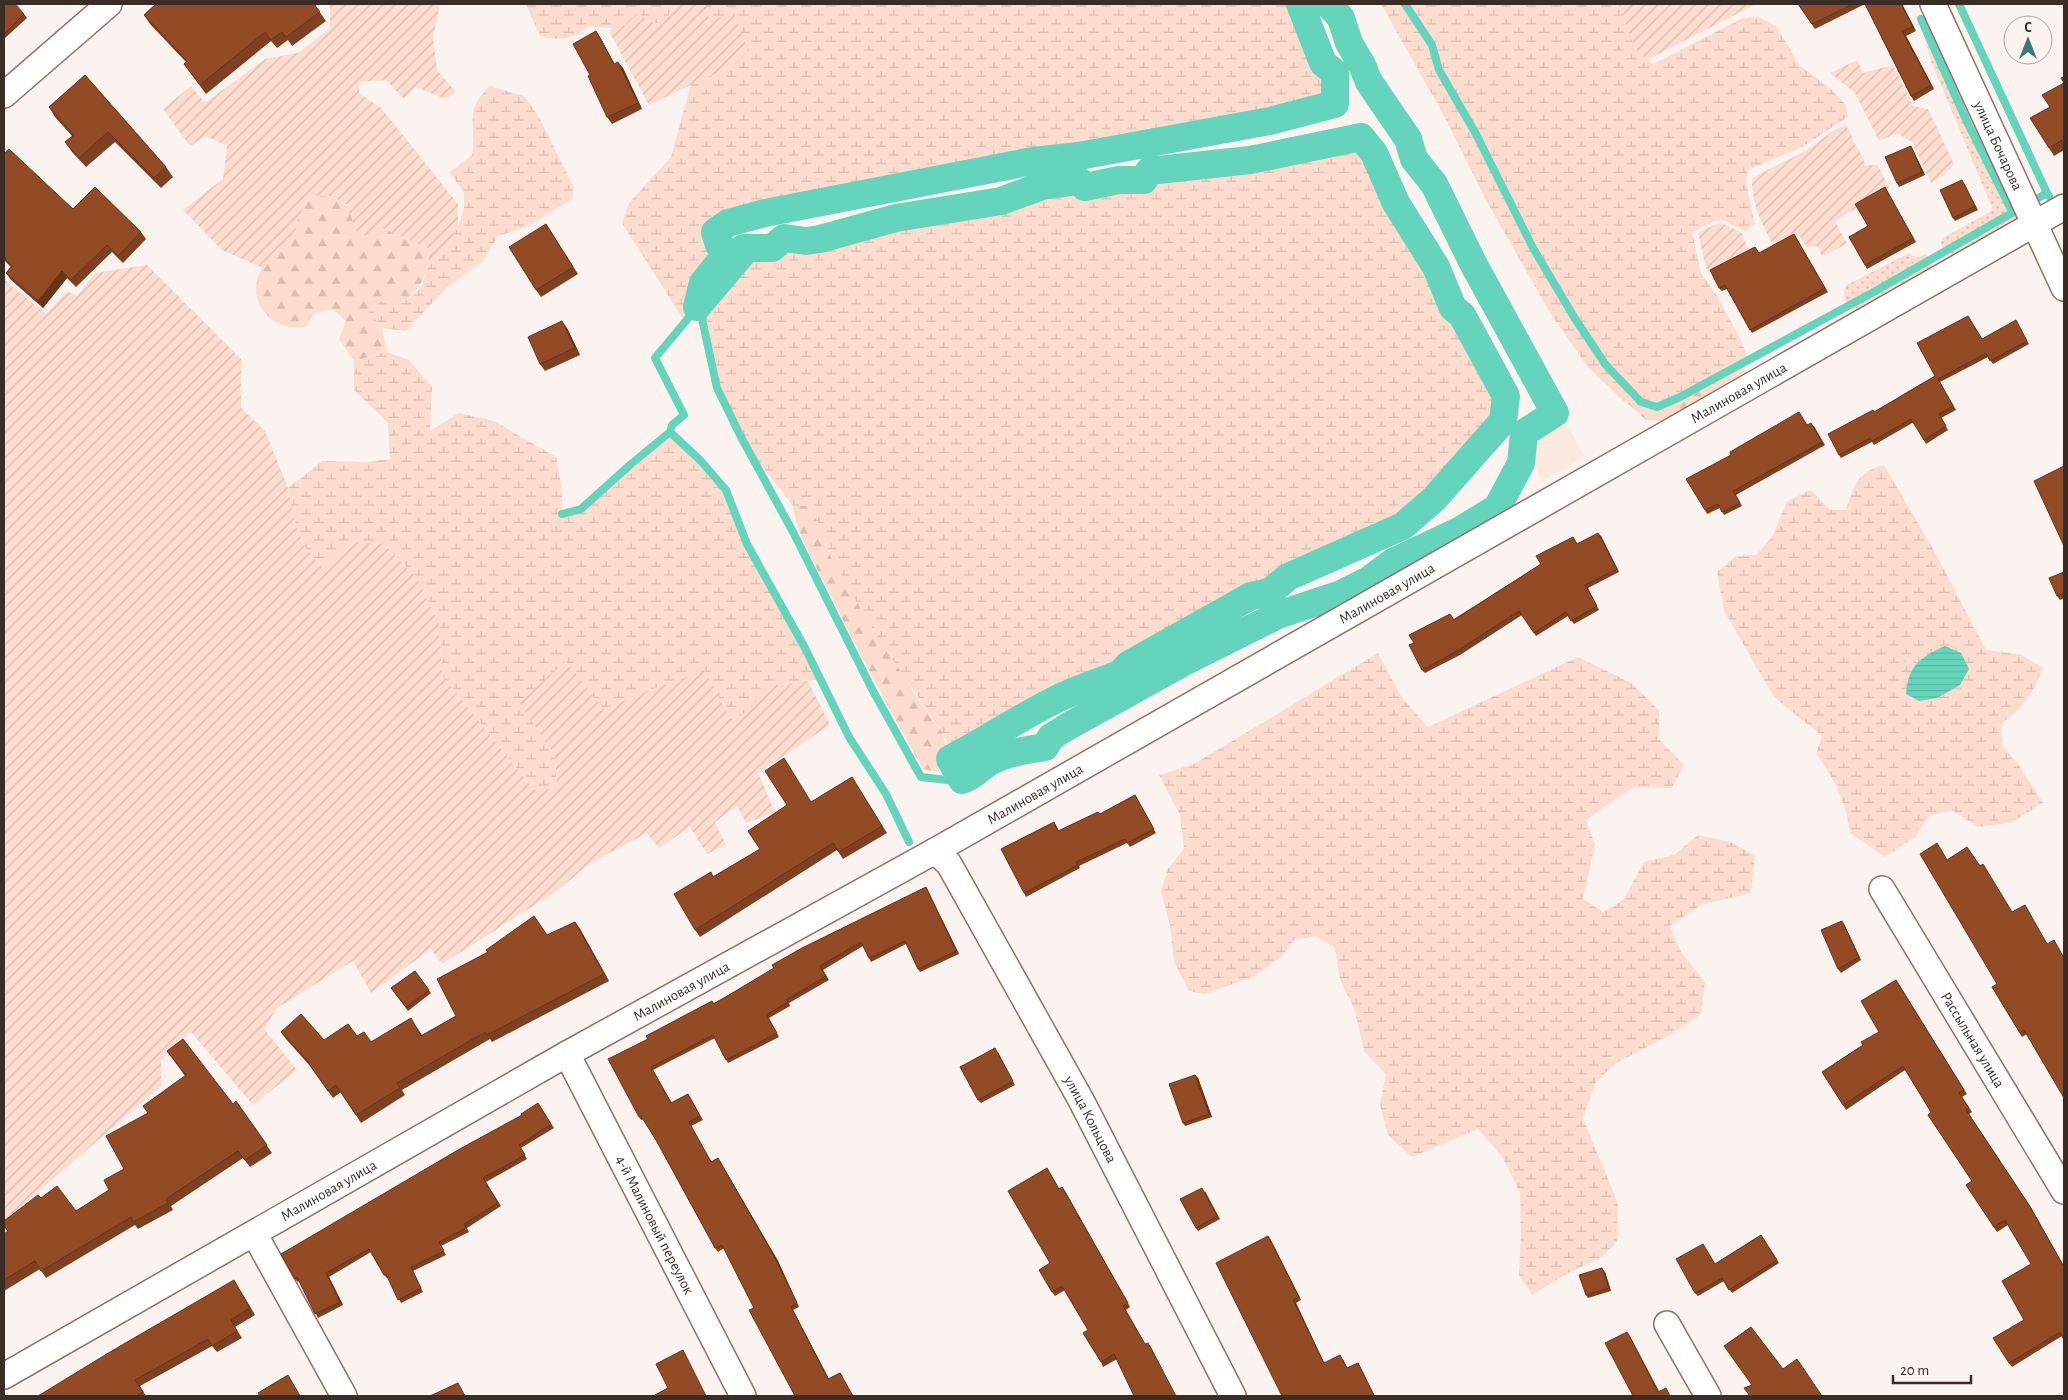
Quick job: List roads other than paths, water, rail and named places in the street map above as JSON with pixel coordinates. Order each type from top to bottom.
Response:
[{"type":"street","points":[[4,95],[109,4]]},
{"type":"street","name":"улица Бочарова","points":[[1933,4],[2064,288]]},
{"type":"street","name":"Малиновая улица","points":[[4,1376],[255,1235],[567,1054],[935,851],[2064,207]]},
{"type":"street","name":"улица Кольцова","points":[[935,851],[949,864],[1081,1100],[1233,1396]]},
{"type":"street","name":"Рассыльная улица","points":[[1882,889],[2064,1191]]},
{"type":"street","name":"4-й Малиновый переулок","points":[[567,1054],[743,1396]]},
{"type":"street","points":[[255,1235],[344,1396]]},
{"type":"street","points":[[1667,1324],[1708,1396]]},
{"type":"waterway","points":[[1300,4],[1323,63],[1335,73],[1335,104],[1270,121],[1079,156],[1033,161],[765,213],[728,223],[715,232],[719,245],[728,252],[703,283],[697,307],[741,255],[744,248],[772,248],[784,238],[806,241],[820,239],[896,218],[1001,201],[1042,186],[1079,181],[1085,187],[1119,180],[1144,180],[1149,171],[1250,160],[1361,137],[1374,153],[1396,203],[1436,267],[1453,308],[1462,315],[1506,396],[1503,421],[1434,499],[1403,526],[1288,577],[1270,592],[1251,596],[1128,665],[1121,673],[1057,699],[950,759],[962,780],[1001,757],[1016,752],[1045,747],[1051,737],[1067,727],[1184,662],[1278,615],[1341,594],[1369,580],[1393,562],[1459,531],[1497,508],[1521,463],[1524,433],[1555,413],[1474,265],[1434,184],[1414,159],[1408,139],[1369,82],[1362,65],[1349,43],[1341,18],[1328,4]]},
{"type":"waterway","points":[[1405,4],[1432,45],[1439,70],[1476,134],[1533,248],[1574,317],[1605,364],[1641,402],[1657,407],[1680,397],[1872,293],[2047,193],[2049,196]]},
{"type":"waterway","points":[[1959,4],[2047,193]]},
{"type":"waterway","points":[[1921,19],[1968,124],[2013,213]]},
{"type":"waterway","points":[[670,432],[672,425],[684,415],[655,358],[741,255],[744,248]]},
{"type":"waterway","points":[[699,305],[717,388],[741,437],[793,532],[873,691],[921,777],[947,780],[969,769]]},
{"type":"waterway","points":[[562,514],[581,509],[670,432],[701,461],[726,490],[747,544],[805,648],[849,737],[886,794],[909,842]]}]
